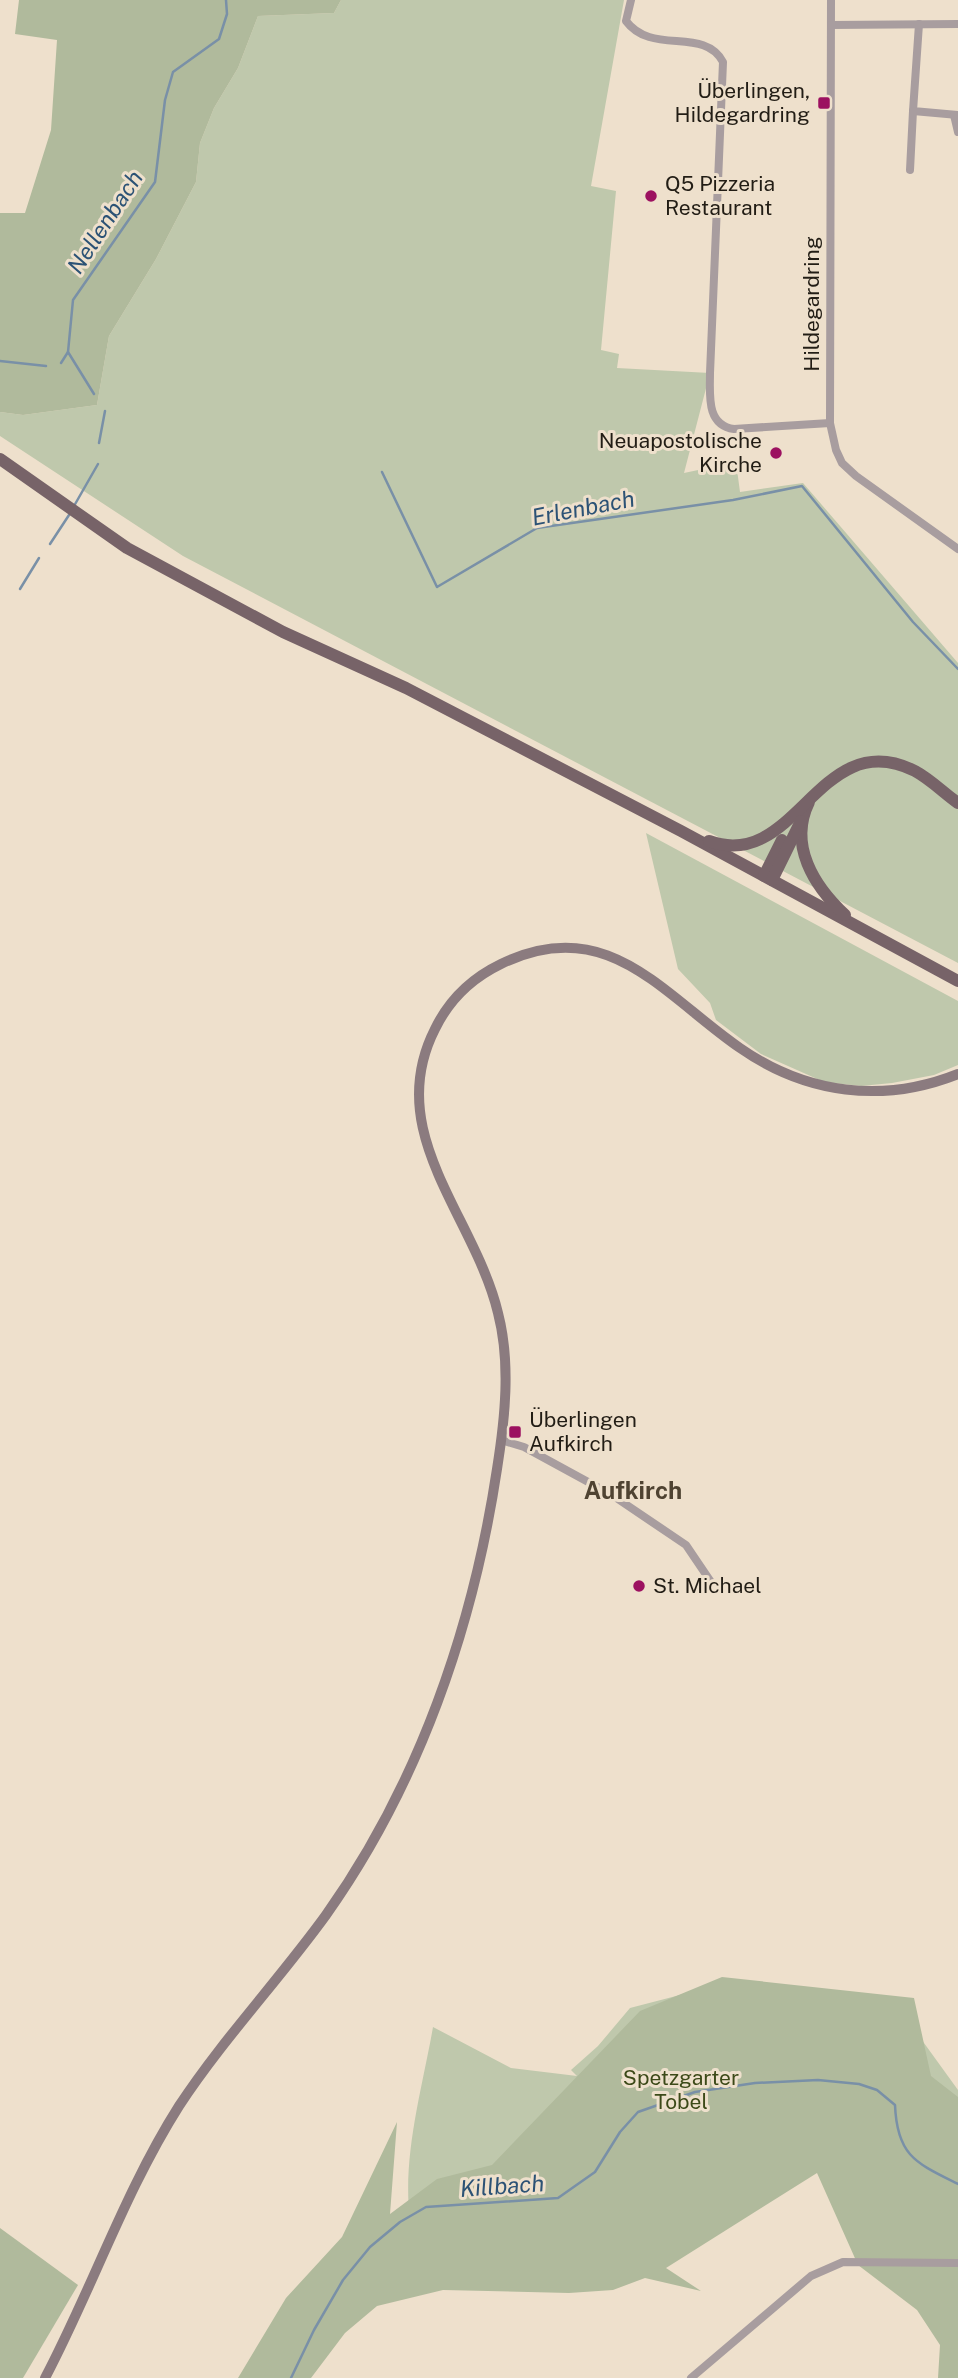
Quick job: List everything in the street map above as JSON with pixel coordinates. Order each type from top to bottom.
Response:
[{"type":"main road","points":[[0,459],[127,548],[283,632],[406,688],[681,831],[958,981]]},
{"type":"main road","points":[[768,878],[802,810],[816,792],[834,776],[852,766],[884,763],[914,771],[958,803]]},
{"type":"main road","points":[[681,831],[716,844],[753,843],[774,832],[802,810]]},
{"type":"main road","points":[[802,810],[802,833],[810,873],[823,895],[858,928]]},
{"type":"street","points":[[631,0],[626,21],[642,38],[704,45],[718,54],[723,62],[710,373],[710,407],[714,418],[724,427],[734,429],[830,424]]},
{"type":"street","name":"Hildegardring","points":[[831,0],[830,424],[836,450],[842,463],[863,481],[958,549]]},
{"type":"street","points":[[910,170],[919,24]]},
{"type":"street","points":[[831,25],[958,24]]},
{"type":"street","points":[[913,111],[956,115],[958,132]]},
{"type":"street","points":[[45,2378],[159,2139],[217,2052],[324,1917],[398,1797],[430,1722],[460,1634],[483,1549],[501,1440],[505,1384],[500,1318],[476,1248],[437,1174],[423,1137],[417,1100],[419,1069],[428,1041],[449,1004],[473,981],[500,964],[529,953],[563,949],[595,952],[639,970],[659,982],[740,1049],[777,1070],[811,1084],[845,1091],[885,1091],[929,1083],[958,1074]]},
{"type":"street","points":[[501,1440],[524,1447],[622,1502],[686,1545],[711,1582]]},
{"type":"street","points":[[691,2378],[811,2276],[843,2262],[958,2263]]},
{"type":"green space","points":[[19,0],[341,0],[334,13],[258,16],[238,68],[214,108],[200,143],[196,182],[156,259],[109,336],[97,405],[23,415],[0,412],[0,213],[25,213],[51,130],[57,40],[15,34]]},
{"type":"green space","points":[[341,0],[624,0],[591,186],[616,191],[601,350],[619,354],[617,368],[710,373],[684,473],[736,462],[740,492],[803,483],[958,663],[958,963],[183,556],[0,436],[0,412],[23,415],[97,405],[109,336],[156,259],[196,182],[200,143],[214,108],[238,68],[258,16],[334,13]]},
{"type":"green space","points":[[646,833],[958,1001],[958,1065],[934,1075],[861,1086],[824,1082],[761,1054],[716,1020],[710,1003],[678,969]]},
{"type":"green space","name":"Spetzgarter Tobel","points":[[722,1977],[914,1998],[931,2076],[958,2097],[958,2378],[938,2378],[940,2345],[917,2310],[858,2265],[817,2173],[666,2268],[701,2291],[645,2278],[613,2290],[569,2293],[443,2290],[377,2306],[345,2333],[311,2378],[238,2378],[286,2298],[342,2237],[397,2122],[390,2214],[437,2179],[492,2165],[640,2011]]},
{"type":"green space","name":"Spetzgarter Tobel","points":[[703,1989],[898,2007],[958,2090],[958,2259],[820,2164],[410,2220],[408,2196],[411,2147],[433,2027],[511,2068],[577,2076],[571,2070],[598,2046],[630,2008]]},
{"type":"green space","points":[[0,2228],[78,2285],[23,2378],[0,2378]]},
{"type":"waterway","name":"Nellenbach","points":[[94,394],[68,352],[73,300],[155,182],[165,100],[173,72],[219,39],[227,14],[226,0]]},
{"type":"waterway","points":[[61,363],[68,352]]},
{"type":"waterway","points":[[0,361],[46,366]]},
{"type":"waterway","name":"Nellenbach","points":[[99,443],[105,411]]},
{"type":"waterway","name":"Nellenbach","points":[[74,506],[98,464]]},
{"type":"waterway","name":"Erlenbach","points":[[382,472],[437,587],[537,528],[733,500],[802,486],[913,622],[958,669]]},
{"type":"waterway","name":"Nellenbach","points":[[50,544],[71,512]]},
{"type":"waterway","name":"Nellenbach","points":[[20,589],[39,558]]},
{"type":"waterway","name":"Killbach","points":[[291,2378],[314,2330],[343,2280],[370,2247],[400,2222],[426,2207],[558,2198],[595,2172],[620,2132],[638,2112],[695,2092],[755,2083],[818,2080],[859,2084],[877,2090],[895,2105],[900,2136],[912,2156],[958,2184]]},
{"type":"place","name":"Überlingen, Hildegardring","points":[[824,103]]},
{"type":"place","name":"Q5 Pizzeria Restaurant","points":[[651,196]]},
{"type":"place","name":"Neuapostolische Kirche","points":[[776,453]]},
{"type":"place","name":"Überlingen Aufkirch","points":[[515,1432]]},
{"type":"place","name":"St. Michael","points":[[639,1586]]},
{"type":"district","name":"Aufkirch","points":[[633,1491]]}]
